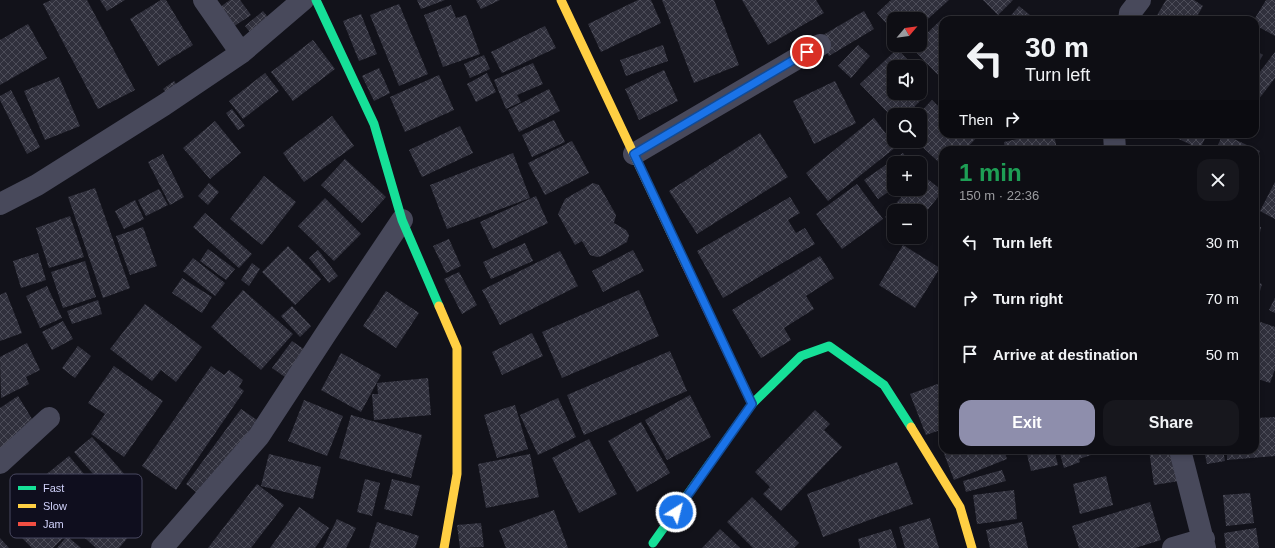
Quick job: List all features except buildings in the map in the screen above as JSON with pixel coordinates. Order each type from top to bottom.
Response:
[{"type":"street","points":[[204,0],[241,53]]},
{"type":"street","points":[[0,204],[37,185],[164,105],[241,53],[303,0]]},
{"type":"street","points":[[316,0],[374,124],[402,220],[457,348],[457,474],[444,548]]},
{"type":"street","points":[[561,0],[752,404]]},
{"type":"street","points":[[1130,16],[1130,13],[1140,0]]},
{"type":"street","points":[[634,154],[820,45]]},
{"type":"street","points":[[165,547],[259,436],[402,220]]},
{"type":"street","points":[[653,543],[752,404],[801,356],[829,346],[884,385],[960,507],[972,548]]},
{"type":"street","points":[[0,463],[49,418]]},
{"type":"street","points":[[1173,548],[1205,543],[1181,454]]},
{"type":"traffic: fast","points":[[316,0],[374,124],[402,220],[439,306]]},
{"type":"traffic: fast","points":[[653,543],[752,404],[801,356],[829,346],[884,385],[911,427]]},
{"type":"traffic: slow","points":[[561,0],[686,265]]},
{"type":"traffic: slow","points":[[439,306],[457,348],[457,474],[444,548]]},
{"type":"traffic: slow","points":[[911,427],[960,507],[972,548]]},
{"type":"traffic: jam","points":[[686,265],[752,404]]},
{"type":"route","points":[[676,512],[752,404],[634,154],[807,52]]}]
